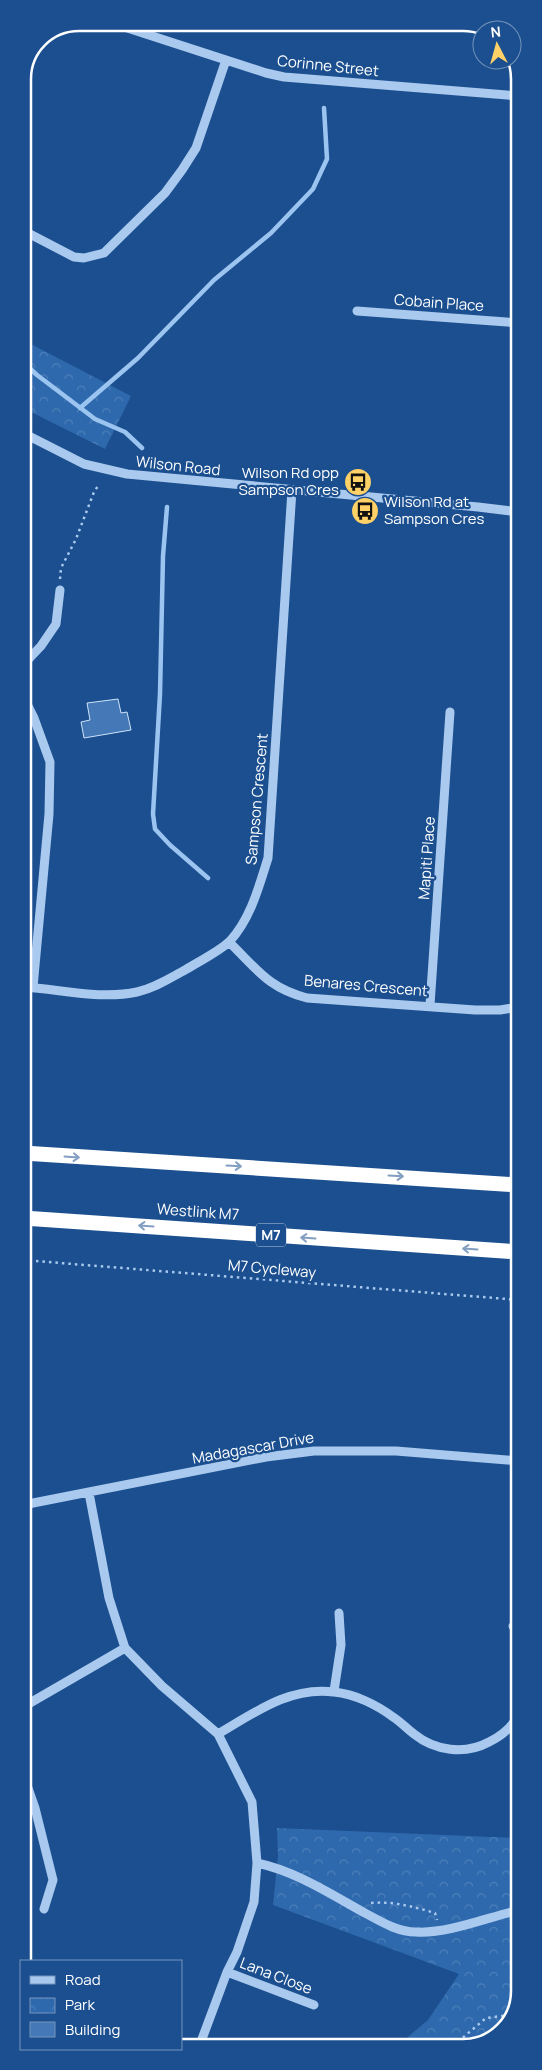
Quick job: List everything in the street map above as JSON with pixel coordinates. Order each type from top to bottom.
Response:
[{"type":"highway","points":[[31,1154],[511,1184]]},
{"type":"highway","name":"Westlink M7","points":[[31,1219],[511,1251]]},
{"type":"street","name":"Corinne Street","points":[[142,31],[266,73],[301,80],[511,95]]},
{"type":"street","points":[[31,235],[74,257],[84,258],[104,253],[165,193],[196,148],[226,60]]},
{"type":"street","name":"Cobain Place","points":[[357,311],[511,322]]},
{"type":"street","name":"Wilson Road","points":[[31,437],[63,454],[104,470],[153,478],[511,511]]},
{"type":"street","name":"Sampson Crescent","points":[[31,987],[88,993],[137,992],[164,982],[229,942],[241,926],[250,908],[268,858],[292,490]]},
{"type":"street","points":[[31,656],[41,646],[56,624],[60,590]]},
{"type":"street","points":[[31,712],[50,762],[49,814],[31,962]]},
{"type":"street","name":"Mapiti Place","points":[[430,1005],[450,712]]},
{"type":"street","name":"Benares Crescent","points":[[229,942],[268,981],[287,992],[307,998],[484,1010],[511,1008]]},
{"type":"street","name":"Madagascar Drive","points":[[31,1504],[266,1458],[314,1451],[396,1451],[511,1460]]},
{"type":"street","points":[[89,1493],[109,1598],[125,1648],[162,1686],[218,1734],[252,1802],[257,1863],[254,1902],[237,1952],[227,1972],[202,2039]]},
{"type":"street","points":[[334,1692],[342,1645],[339,1613]]},
{"type":"street","points":[[31,1702],[125,1648]]},
{"type":"street","points":[[218,1734],[281,1698],[311,1692],[334,1692],[352,1696],[381,1709],[427,1743],[441,1748],[456,1750],[481,1746],[494,1740],[511,1725]]},
{"type":"street","points":[[31,1797],[53,1880],[44,1909]]},
{"type":"street","points":[[257,1863],[276,1867],[296,1875],[391,1927],[415,1932],[440,1931],[511,1912]]},
{"type":"street","name":"Lana Close","points":[[227,1972],[314,2005]]},
{"type":"path","points":[[60,590],[61,568],[76,540],[98,486]]},
{"type":"path","name":"M7 Cycleway","points":[[31,1261],[511,1299]]},
{"type":"path","points":[[370,1903],[384,1902],[408,1905],[435,1913],[440,1931]]},
{"type":"path","points":[[461,2039],[486,2018],[503,2016]]},
{"type":"green space","points":[[31,344],[131,396],[105,449],[31,412]]},
{"type":"green space","points":[[277,1828],[511,1838],[511,1991],[508,2006],[499,2022],[487,2032],[472,2038],[405,2039],[428,2020],[459,1974],[273,1905],[278,1856]]},
{"type":"building","points":[[118,699],[121,713],[127,712],[131,730],[84,738],[81,722],[90,720],[87,703]]},
{"type":"waterway","points":[[80,408],[138,358],[214,280],[271,233],[313,189],[327,159],[324,108]]},
{"type":"waterway","points":[[31,369],[95,419],[125,432],[142,448]]},
{"type":"waterway","points":[[167,507],[163,556],[160,694],[153,814],[155,829],[170,845],[208,878]]},
{"type":"place","name":"Wilson Rd opp Sampson Cres","points":[[358,482]]},
{"type":"place","name":"Wilson Rd at Sampson Cres","points":[[365,511]]}]
